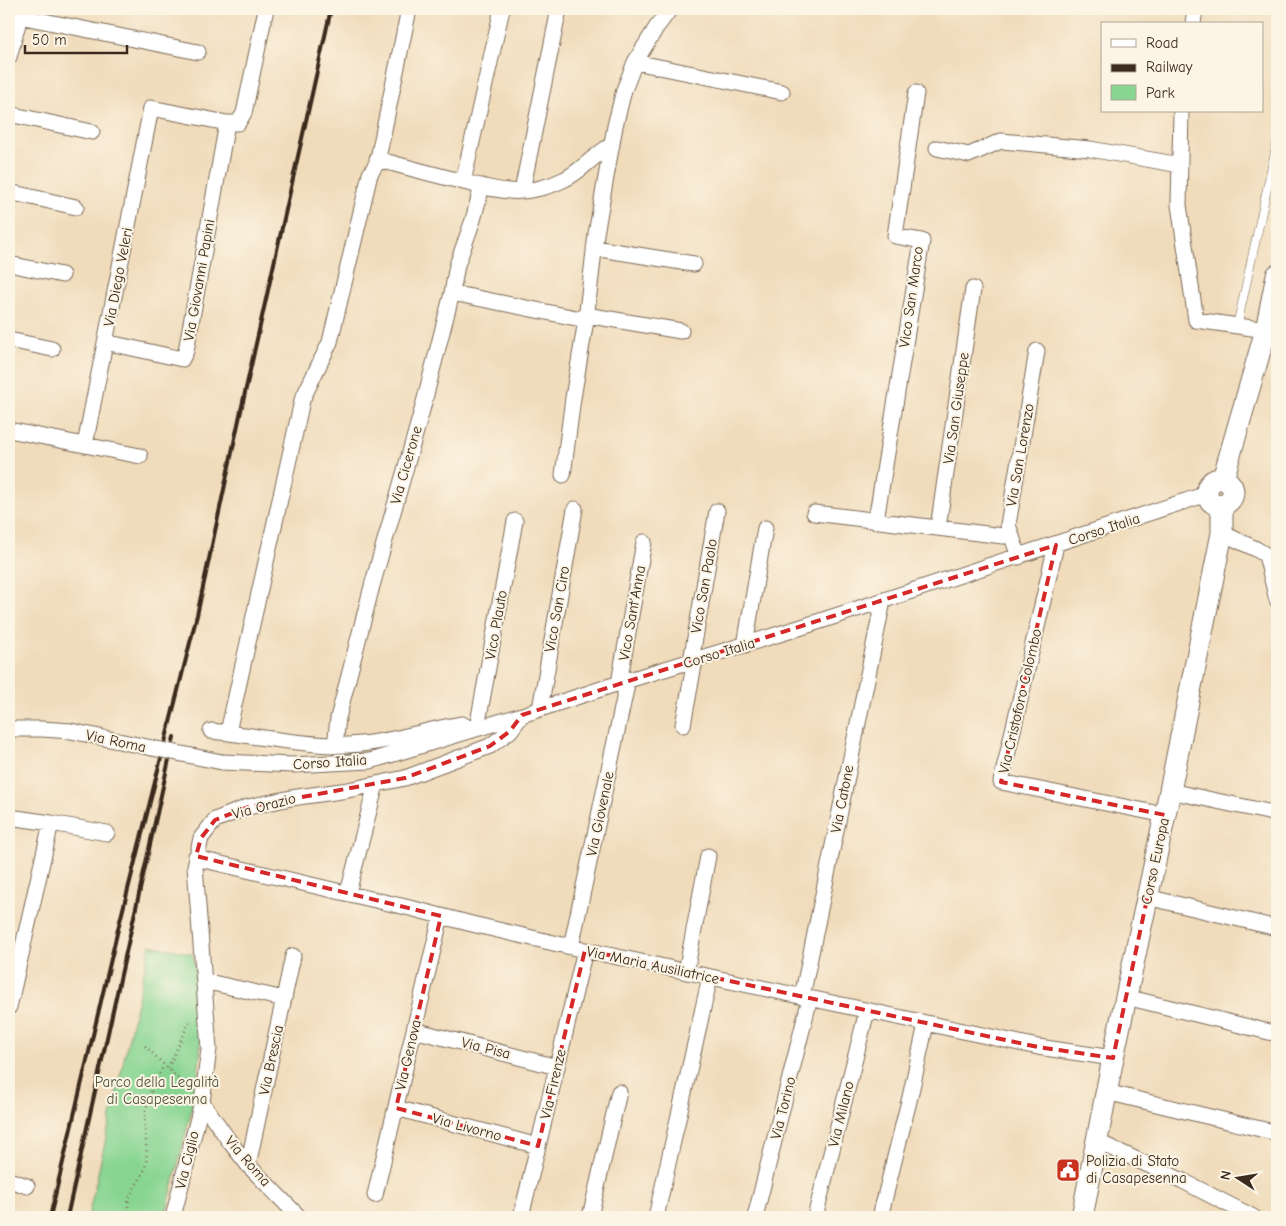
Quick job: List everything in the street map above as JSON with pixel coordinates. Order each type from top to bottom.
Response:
[{"type":"street","points":[[232,123],[244,113],[266,9]]},
{"type":"street","points":[[228,732],[302,400],[330,342],[370,174],[377,163],[409,9]]},
{"type":"street","points":[[463,182],[502,9]]},
{"type":"street","points":[[522,191],[559,9]]},
{"type":"street","points":[[563,475],[586,318],[594,248],[612,145],[624,90],[635,62],[670,9]]},
{"type":"street","points":[[1192,22],[1195,9]]},
{"type":"street","points":[[9,57],[17,13],[198,52]]},
{"type":"street","points":[[635,62],[782,92]]},
{"type":"street","name":"Vico San Marco","points":[[876,520],[922,241],[895,236],[916,93]]},
{"type":"street","name":"Via Diego Veleri","points":[[85,445],[151,108],[232,123]]},
{"type":"street","points":[[1181,112],[1179,205],[1196,320],[1266,330]]},
{"type":"street","points":[[9,114],[92,132]]},
{"type":"street","name":"Via Giovanni Papini","points":[[106,342],[182,359],[186,351],[232,123]]},
{"type":"street","points":[[937,148],[969,155],[1001,141],[1090,149],[1180,165]]},
{"type":"street","points":[[377,160],[463,182],[510,191],[522,191],[547,186],[566,179],[585,166],[602,150],[612,145]]},
{"type":"street","name":"Via Cicerone","points":[[335,746],[338,718],[372,586],[421,414],[458,265],[482,186]]},
{"type":"street","points":[[9,192],[76,207]]},
{"type":"street","points":[[594,248],[694,264]]},
{"type":"street","points":[[9,264],[62,275]]},
{"type":"street","points":[[1214,499],[1229,500],[1233,492],[1230,484],[1223,479],[1266,330],[1277,276]]},
{"type":"street","name":"Via San Giuseppe","points":[[938,528],[973,289]]},
{"type":"street","points":[[452,293],[586,318],[681,331]]},
{"type":"street","points":[[9,340],[52,349]]},
{"type":"street","name":"Via San Lorenzo","points":[[1019,557],[1008,525],[1037,351]]},
{"type":"street","points":[[9,430],[140,456]]},
{"type":"street","name":"Corso Europa","points":[[1082,1217],[1106,1092],[1170,791],[1222,533],[1214,499]]},
{"type":"street","name":"Corso Italia","points":[[222,762],[293,766],[370,761],[745,645],[1056,545],[1214,499]]},
{"type":"street","name":"Vico San Ciro","points":[[540,709],[575,508]]},
{"type":"street","name":"Vico San Paolo","points":[[683,725],[717,512]]},
{"type":"street","points":[[814,513],[1003,536],[1011,535]]},
{"type":"street","name":"Vico Plauto","points":[[475,729],[515,521]]},
{"type":"street","points":[[745,645],[765,528]]},
{"type":"street","points":[[1222,533],[1272,556],[1277,600]]},
{"type":"street","name":"Vico Sant'Anna","points":[[623,682],[644,542]]},
{"type":"street","name":"Via Cristoforo Colombo","points":[[1056,545],[1001,782],[1165,815]]},
{"type":"street","name":"Via Catone","points":[[806,998],[883,601]]},
{"type":"street","name":"Via Giovenale","points":[[578,949],[623,682]]},
{"type":"street","name":"Via Orazio","points":[[202,1102],[210,1048],[195,866],[201,838],[215,820],[248,807],[405,778],[490,746],[510,731],[522,715]]},
{"type":"street","points":[[212,731],[335,746],[418,734],[462,724],[475,729]]},
{"type":"street","name":"Via Roma","points":[[9,729],[71,731],[222,762]]},
{"type":"street","points":[[348,893],[376,784]]},
{"type":"street","points":[[1170,791],[1277,814]]},
{"type":"street","points":[[9,817],[107,833]]},
{"type":"street","points":[[9,1007],[51,823]]},
{"type":"street","name":"Via Maria Ausiliatrice","points":[[196,856],[204,860],[578,949],[1038,1048],[1113,1058]]},
{"type":"street","points":[[686,972],[708,856]]},
{"type":"street","points":[[1147,897],[1277,928]]},
{"type":"street","name":"Via Genova","points":[[375,1195],[441,916]]},
{"type":"street","name":"Via Firenze","points":[[521,1217],[557,1067],[578,949]]},
{"type":"street","name":"Via Brescia","points":[[248,1164],[293,956]]},
{"type":"street","points":[[656,1217],[710,977]]},
{"type":"street","points":[[204,981],[284,998]]},
{"type":"street","points":[[1126,997],[1277,1034]]},
{"type":"street","name":"Via Torino","points":[[755,1217],[806,998]]},
{"type":"street","name":"Via Milano","points":[[815,1217],[867,1011]]},
{"type":"street","points":[[880,1217],[908,1106],[926,1024]]},
{"type":"street","name":"Via Pisa","points":[[414,1030],[557,1067]]},
{"type":"street","points":[[590,1217],[619,1092]]},
{"type":"street","points":[[1106,1092],[1277,1133]]},
{"type":"street","name":"Via Roma","points":[[202,1102],[248,1164],[299,1217]]},
{"type":"street","name":"Via Ciglio","points":[[173,1217],[202,1102]]},
{"type":"street","name":"Via Livorno","points":[[396,1108],[538,1146]]},
{"type":"street","points":[[1096,1142],[1183,1181],[1253,1217]]},
{"type":"street","points":[[9,1180],[27,1186]]},
{"type":"lane","points":[[1237,326],[1277,142]]},
{"type":"path","points":[[168,1068],[190,1020]]},
{"type":"path","points":[[145,1046],[202,1102]]},
{"type":"path","points":[[128,1217],[128,1201],[145,1170],[145,1126],[150,1093],[164,1065]]},
{"type":"highlighted area","points":[[1056,545],[1001,782],[1165,815],[1113,1058],[1038,1047],[585,950],[538,1146],[396,1108],[441,916],[196,856],[201,838],[215,820],[248,807],[405,778],[490,746],[510,731],[522,715]]},
{"type":"green space","name":"Parco della Legalità di Casapesenna","points":[[150,945],[193,954],[201,1020],[196,1092],[165,1217],[88,1217]]},
{"type":"railway","points":[[50,1217],[119,925],[197,615],[331,9]]},
{"type":"railway","points":[[67,1217],[174,737]]},
{"type":"place","name":"Polizia di Stato di Casapesenna","points":[[1068,1170]]}]
